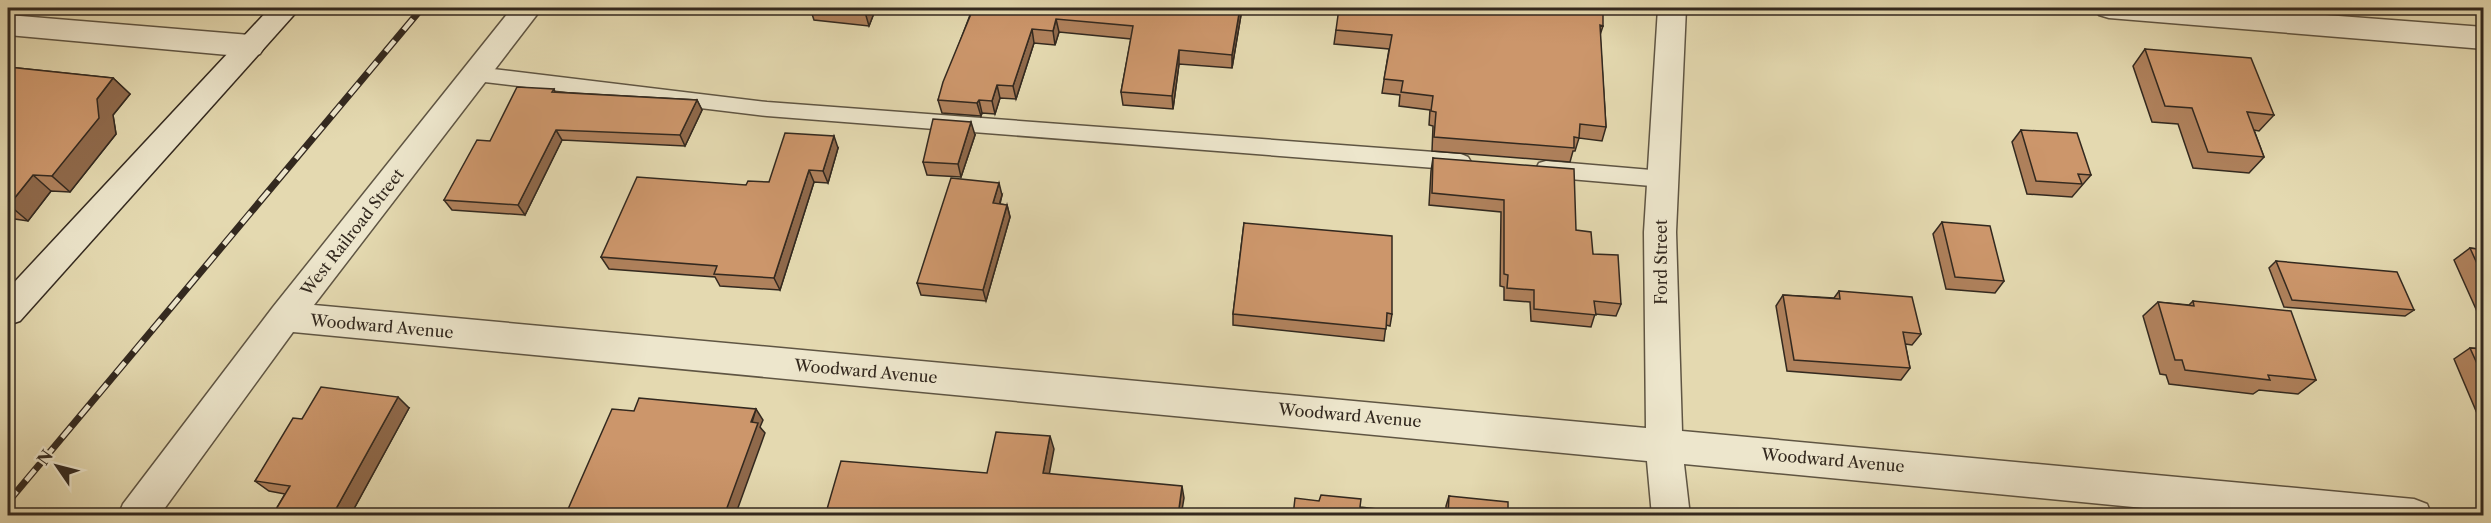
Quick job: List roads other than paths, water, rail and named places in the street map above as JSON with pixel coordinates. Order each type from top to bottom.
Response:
[{"type":"street","points":[[8,311],[18,286],[286,8]]},
{"type":"street","name":"West Railroad Street","points":[[136,516],[285,317],[528,8]]},
{"type":"street","name":"Ford Street","points":[[1671,516],[1664,444],[1660,232],[1672,8]]},
{"type":"street","points":[[2109,8],[2484,38]]},
{"type":"street","points":[[8,26],[250,46]]},
{"type":"street","name":"Woodward Avenue","points":[[285,317],[1664,444],[2414,516]]},
{"type":"lane","points":[[476,74],[767,109],[1476,164]]},
{"type":"lane","points":[[1523,167],[1663,179]]},
{"type":"railway","points":[[8,502],[422,8]]}]
